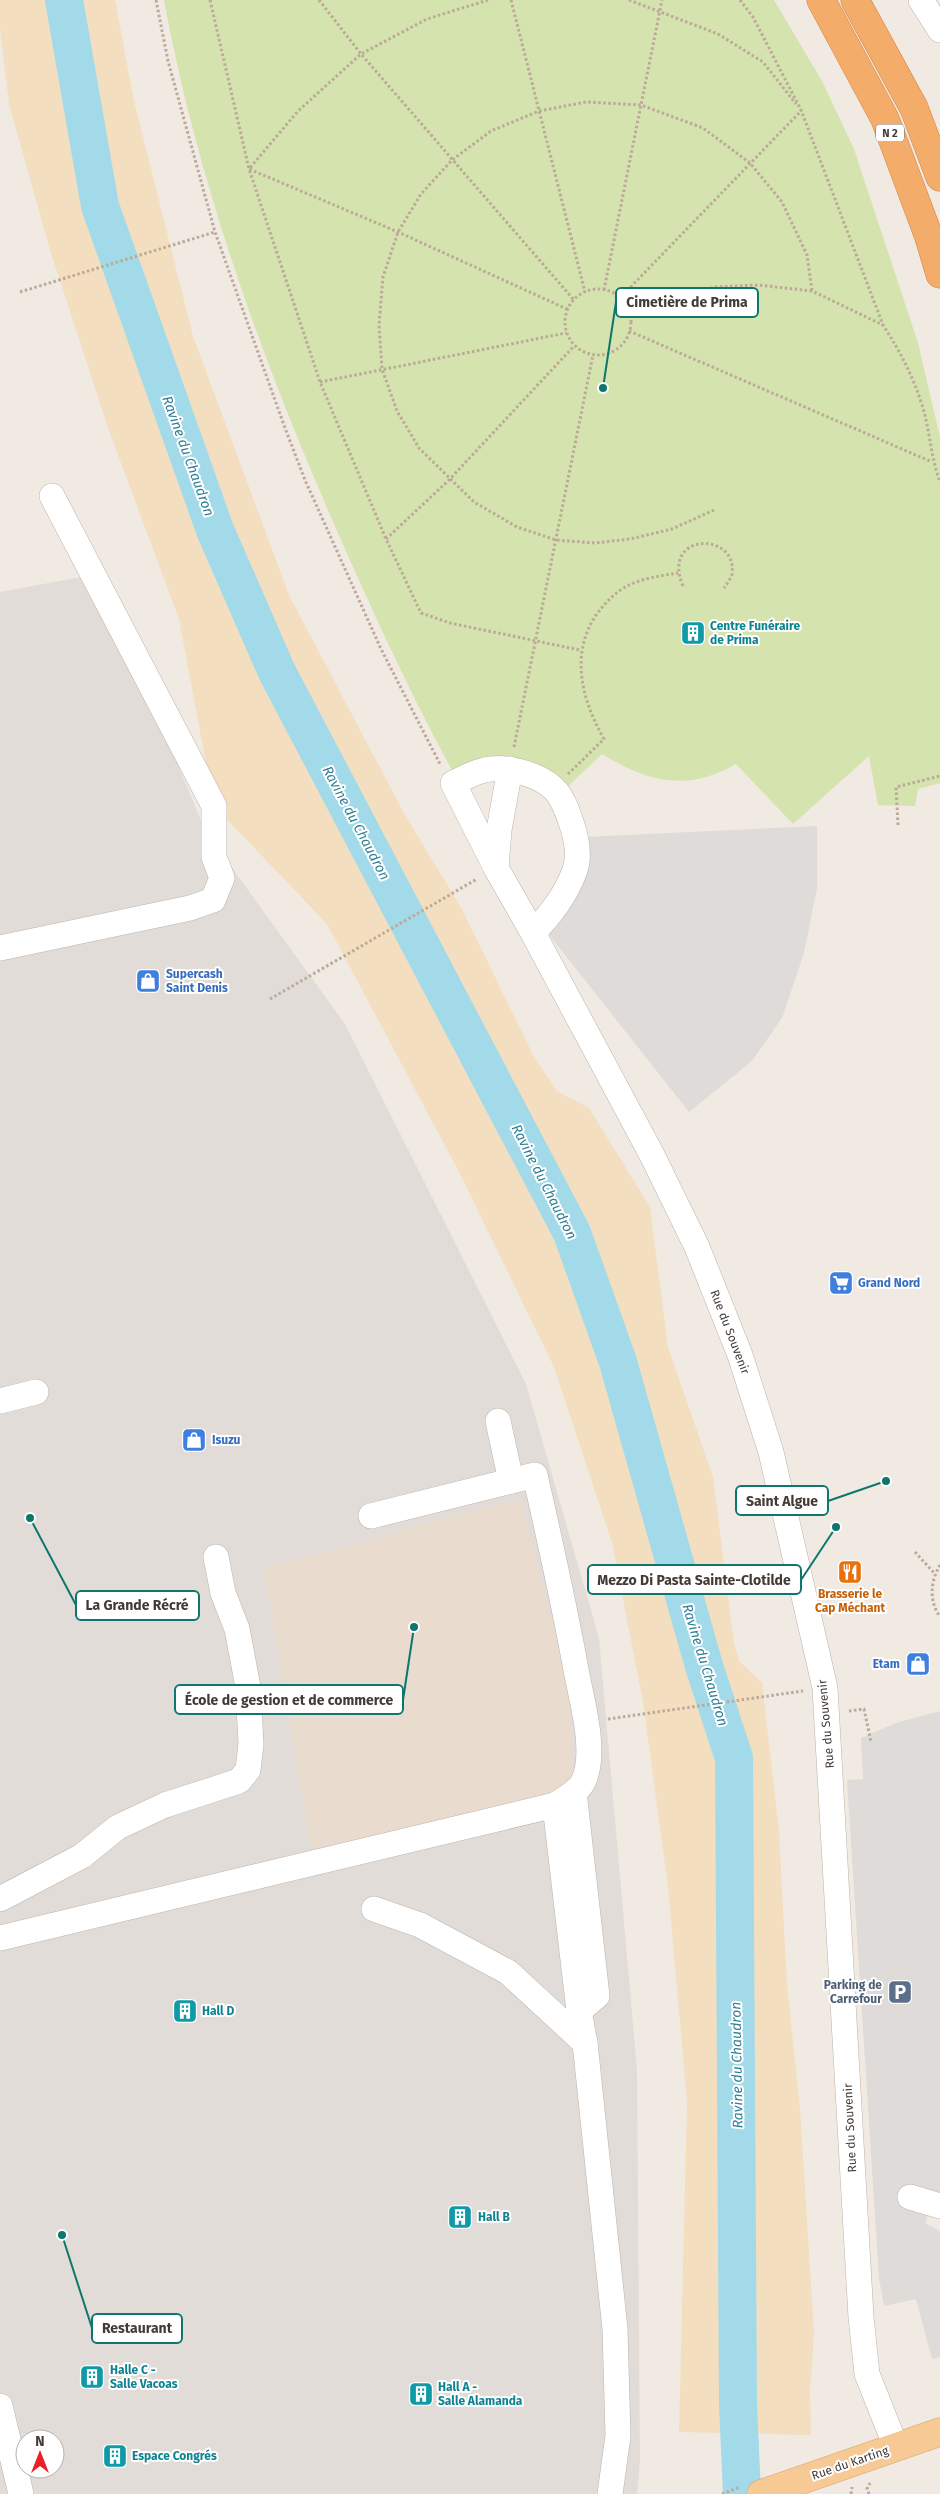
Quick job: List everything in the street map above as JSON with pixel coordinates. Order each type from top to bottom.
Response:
[{"type":"highway","name":"N 2","points":[[821,0],[885,119],[930,237],[940,274]]},
{"type":"highway","name":"N 2","points":[[855,0],[914,108],[940,177]]},
{"type":"main road","name":"Rue du Karting","points":[[761,2494],[940,2432]]},
{"type":"street","points":[[921,0],[940,30]]},
{"type":"street","points":[[0,948],[190,908],[213,900],[222,878],[214,857],[214,806],[52,496]]},
{"type":"street","points":[[453,783],[486,769],[510,769],[535,778],[554,788],[567,810],[578,844],[576,868],[555,909],[533,933]]},
{"type":"street","points":[[496,868],[510,769]]},
{"type":"street","name":"Rue du Souvenir","points":[[453,783],[496,868],[533,933],[656,1164],[697,1247],[740,1355],[771,1452],[825,1688],[861,2317],[867,2374],[896,2447]]},
{"type":"street","points":[[0,1401],[36,1392]]},
{"type":"street","points":[[498,1421],[511,1481]]},
{"type":"street","points":[[0,1938],[565,1798],[584,1780],[588,1755],[586,1722],[567,1619],[535,1475],[371,1516]]},
{"type":"street","points":[[0,1899],[82,1856],[118,1827],[165,1805],[239,1781],[248,1770],[251,1744],[248,1687],[237,1629],[223,1594],[216,1557]]},
{"type":"street","points":[[565,1798],[579,2011],[586,2043],[616,2338],[618,2436],[610,2494]]},
{"type":"street","points":[[374,1909],[420,1925],[508,1972],[586,2043]]},
{"type":"street","points":[[910,2197],[940,2206]]},
{"type":"street","points":[[0,2406],[22,2494]]},
{"type":"street","points":[[0,2447],[11,2494]]},
{"type":"path","points":[[156,0],[168,61],[215,232],[305,480],[381,649],[440,764],[453,783]]},
{"type":"path","points":[[210,0],[249,169],[320,382],[386,539],[420,613],[450,623],[535,639],[580,650]]},
{"type":"path","points":[[319,0],[361,54],[574,300]]},
{"type":"path","points":[[249,169],[298,112],[361,54],[427,19],[488,0]]},
{"type":"path","points":[[511,0],[585,292]]},
{"type":"path","points":[[629,0],[660,10],[718,34],[763,62],[801,110]]},
{"type":"path","points":[[604,290],[662,0]]},
{"type":"path","points":[[740,0],[753,17],[801,110],[883,326],[904,356],[923,409],[932,462],[940,482]]},
{"type":"path","points":[[714,510],[672,529],[630,539],[595,543],[556,540],[518,527],[474,502],[449,480],[419,448],[397,411],[382,369],[379,326],[383,277],[398,232],[421,194],[452,160],[491,131],[539,112],[586,102],[642,105],[703,128],[750,163],[782,202],[807,255],[812,291]]},
{"type":"path","points":[[620,298],[801,110]]},
{"type":"path","points":[[249,169],[398,232],[567,309]]},
{"type":"path","points":[[20,292],[215,232]]},
{"type":"path","points":[[630,316],[673,298],[715,287],[758,285],[812,291],[883,326]]},
{"type":"path","points":[[604,290],[620,298],[626,306],[630,316],[629,331],[624,342],[616,350],[605,354],[593,355],[583,352],[574,346],[566,333],[564,321],[567,309],[574,300],[585,292],[604,290]]},
{"type":"path","points":[[629,331],[932,462]]},
{"type":"path","points":[[320,382],[566,333]]},
{"type":"path","points":[[386,539],[449,480],[574,346]]},
{"type":"path","points":[[510,769],[593,355]]},
{"type":"path","points":[[684,586],[678,573],[680,558],[690,546],[705,542],[720,547],[730,558],[732,574],[724,588]]},
{"type":"path","points":[[554,788],[604,739],[590,715],[582,688],[580,650],[595,617],[620,591],[652,577],[678,573]]},
{"type":"path","points":[[898,826],[896,787],[940,776]]},
{"type":"path","points":[[270,999],[496,868]]},
{"type":"path","points":[[916,1552],[935,1574]]},
{"type":"path","points":[[940,1565],[935,1574],[932,1598],[934,1608],[940,1617]]},
{"type":"path","points":[[586,1722],[825,1688],[843,1712],[864,1709],[871,1742]]},
{"type":"shaded area","points":[[98,574],[206,832],[345,1024],[526,1384],[599,1638],[637,2070],[640,2461],[637,2494],[0,2494],[0,592]]},
{"type":"shaded area","points":[[817,826],[817,888],[804,953],[782,1018],[752,1061],[689,1112],[547,932],[585,837]]},
{"type":"shaded area","points":[[521,1498],[568,1685],[574,1773],[559,1794],[311,1849],[264,1568]]},
{"type":"shaded area","name":"Parking de Carrefour","points":[[940,1711],[940,2192],[936,2193],[925,2223],[940,2231],[940,2357],[932,2359],[916,2299],[884,2306],[879,2278],[847,1780],[863,1779],[861,1738],[896,1723]]},
{"type":"green space","points":[[164,0],[774,0],[822,81],[854,149],[918,343],[940,437],[940,783],[918,789],[915,806],[878,805],[869,756],[793,824],[736,764],[718,773],[701,778],[684,781],[668,780],[635,771],[602,754],[564,790],[454,774],[408,685],[352,564],[310,469],[259,338],[214,205],[178,69]]},
{"type":"sand","points":[[0,0],[115,0],[134,101],[193,336],[289,595],[405,815],[462,909],[533,1055],[557,1091],[589,1108],[650,1207],[668,1347],[713,1477],[734,1643],[739,1661],[762,1683],[779,1831],[787,1985],[800,2108],[814,2334],[810,2391],[811,2435],[679,2432],[687,2102],[668,1887],[643,1702],[612,1543],[554,1367],[459,1172],[327,924],[214,806],[179,619],[109,431],[49,247],[9,104],[0,29]]},
{"type":"waterway","name":"Ravine du Chaudron","points":[[64,0],[100,206],[215,530],[277,672],[572,1233],[618,1362],[704,1666],[734,1758],[738,2404],[742,2494]]},
{"type":"place","name":"Cimetière de Prima","points":[[603,388]]},
{"type":"place","name":"Centre Funéraire de Prima","points":[[693,633]]},
{"type":"place","name":"Supercash Saint Denis","points":[[148,981]]},
{"type":"place","name":"Grand Nord","points":[[841,1283]]},
{"type":"place","name":"Isuzu","points":[[194,1440]]},
{"type":"place","name":"Saint Algue","points":[[886,1481]]},
{"type":"place","name":"La Grande Récré","points":[[30,1518]]},
{"type":"place","name":"Mezzo Di Pasta Sainte-Clotilde","points":[[836,1527]]},
{"type":"place","name":"Brasserie le Cap Méchant","points":[[850,1572]]},
{"type":"place","name":"École de gestion et de commerce","points":[[414,1627]]},
{"type":"place","name":"Etam","points":[[918,1664]]},
{"type":"place","name":"Parking de Carrefour","points":[[900,1992]]},
{"type":"place","name":"Hall D","points":[[185,2011]]},
{"type":"place","name":"Hall B","points":[[460,2217]]},
{"type":"place","name":"Restaurant","points":[[62,2235]]},
{"type":"place","name":"Halle C - Salle Vacoas","points":[[92,2377]]},
{"type":"place","name":"Hall A - Salle Alamanda","points":[[421,2394]]},
{"type":"place","name":"Espace Congrés","points":[[115,2456]]}]
